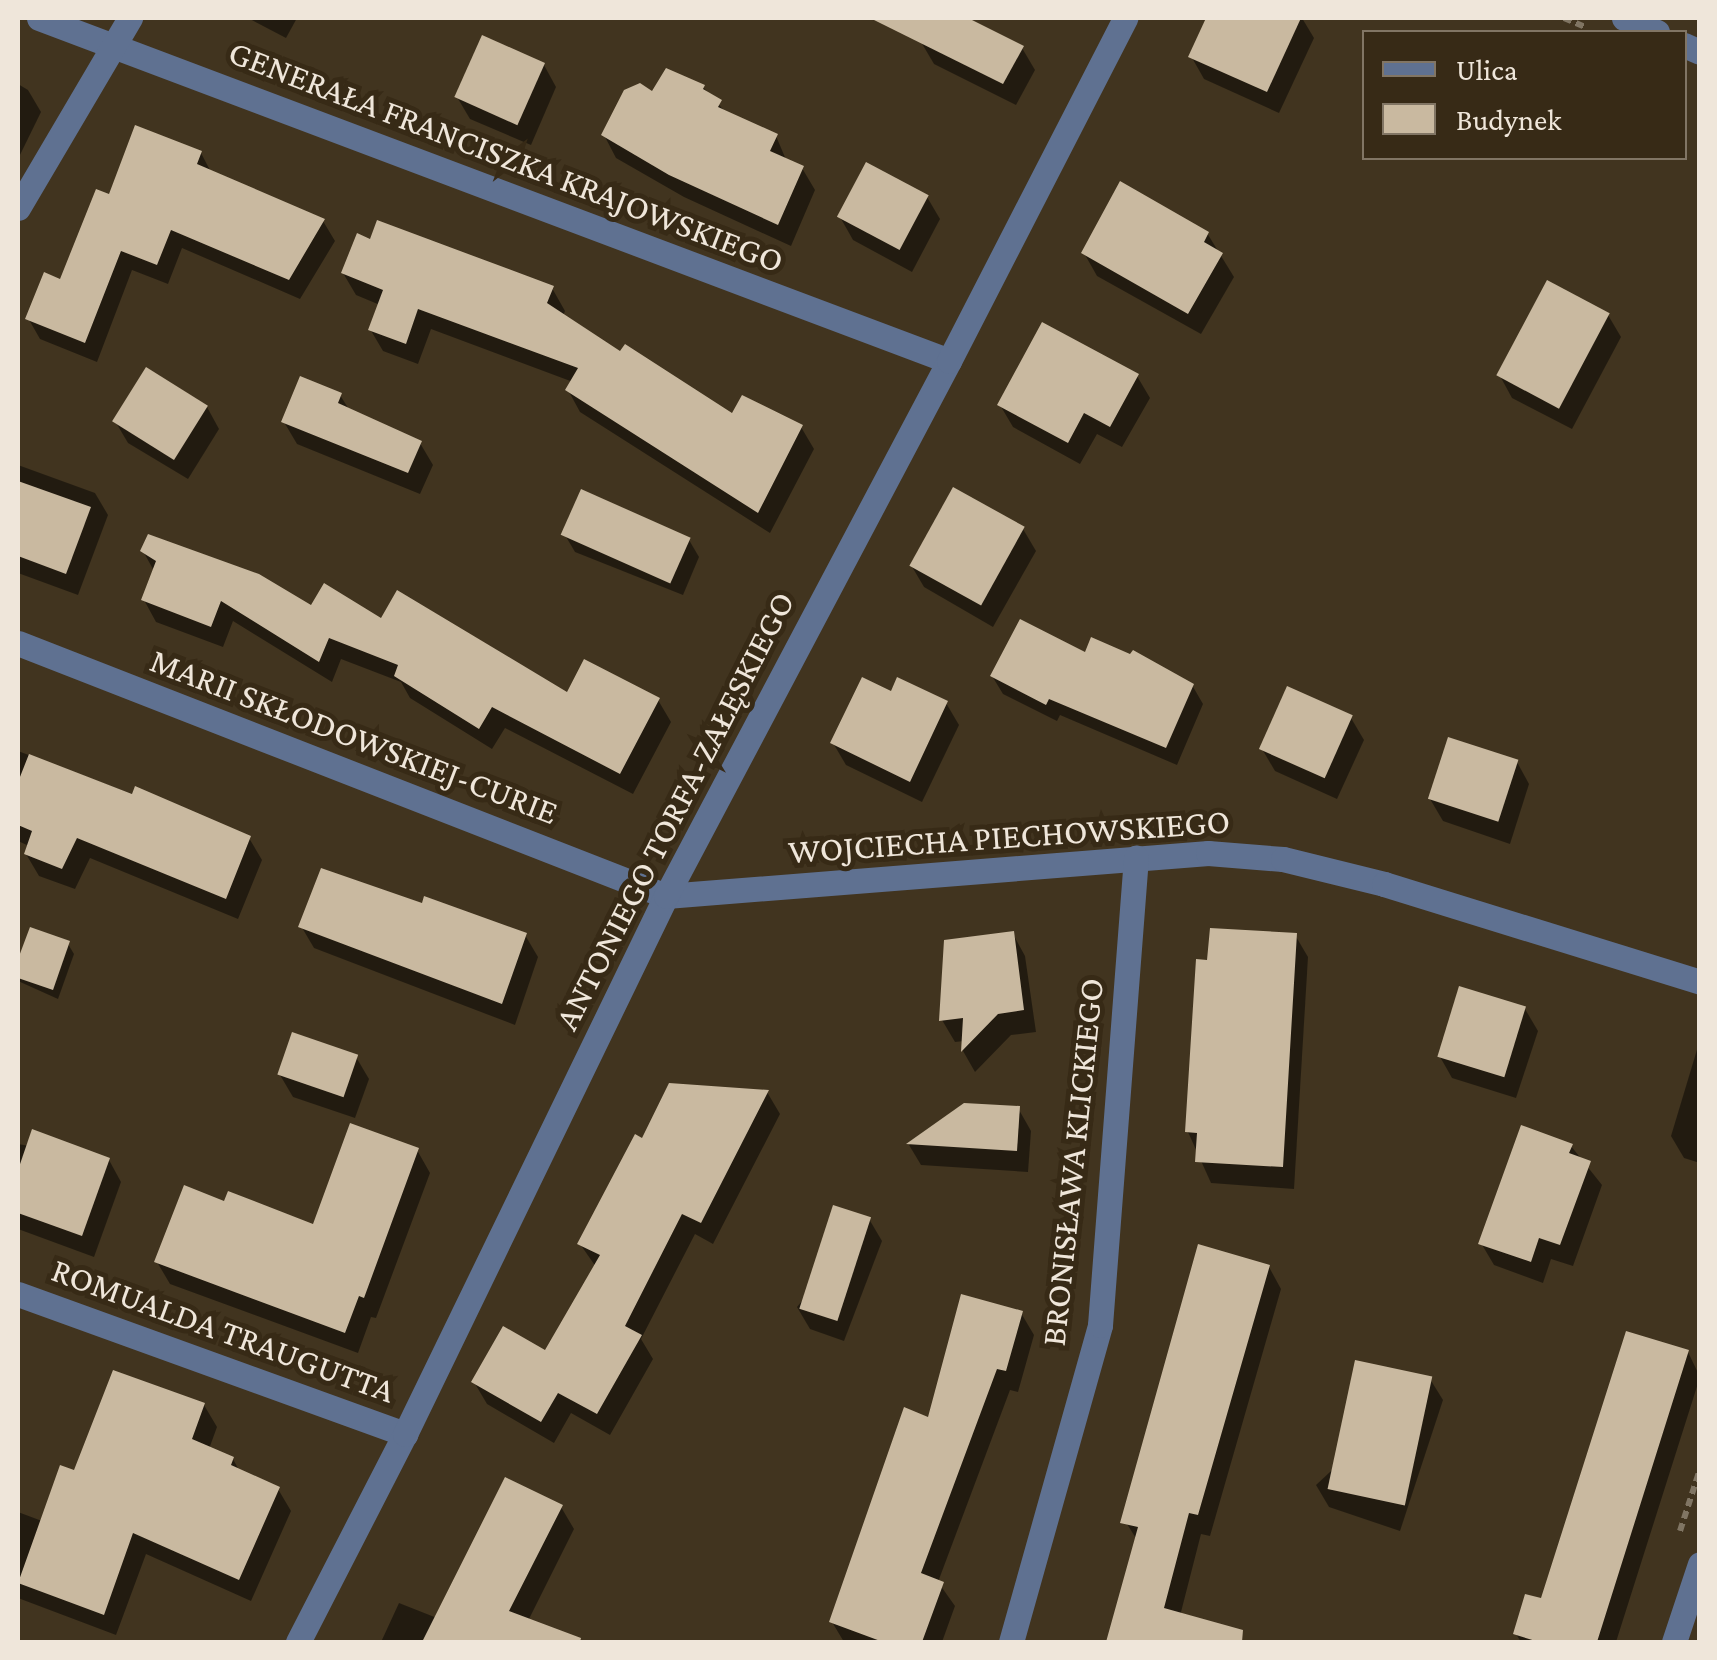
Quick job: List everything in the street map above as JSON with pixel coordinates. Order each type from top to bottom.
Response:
[{"type":"street","name":"GENERAŁA FRANCISZKA KRAJOWSKIEGO","points":[[38,18],[949,361]]},
{"type":"street","points":[[18,208],[130,18]]},
{"type":"street","name":"ANTONIEGO TORFA-ZAŁĘSKIEGO","points":[[298,1642],[406,1434],[666,896],[1125,18]]},
{"type":"street","points":[[1624,18],[1652,30]]},
{"type":"street","name":"MARII SKŁODOWSKIEJ-CURIE","points":[[18,643],[666,896]]},
{"type":"street","name":"WOJCIECHA PIECHOWSKIEGO","points":[[666,896],[1208,853],[1283,859],[1384,884],[1700,982]]},
{"type":"street","name":"BRONISŁAWA KLICKIEGO","points":[[1011,1642],[1100,1325],[1136,858]]},
{"type":"street","name":"ROMUALDA TRAUGUTTA","points":[[18,1294],[406,1434]]},
{"type":"street","points":[[1674,1642],[1700,1564]]},
{"type":"path","points":[[1564,18],[1592,30]]},
{"type":"building","points":[[870,18],[968,18],[1024,46],[1003,84]]},
{"type":"building","points":[[1206,18],[1301,18],[1267,92],[1188,57]]},
{"type":"building","points":[[482,35],[545,63],[517,125],[454,97]]},
{"type":"building","points":[[666,68],[705,85],[703,89],[722,100],[718,107],[778,134],[770,151],[804,166],[778,225],[669,175],[601,135],[624,90],[640,83],[652,91]]},
{"type":"building","points":[[135,125],[202,151],[197,164],[325,219],[289,280],[171,230],[157,265],[121,251],[85,343],[25,319],[44,272],[60,279],[96,189],[109,194]]},
{"type":"building","points":[[866,162],[929,195],[900,250],[837,217]]},
{"type":"building","points":[[1120,181],[1209,232],[1204,242],[1223,253],[1188,314],[1081,253]]},
{"type":"building","points":[[377,220],[554,286],[547,303],[620,351],[625,344],[732,413],[742,395],[803,425],[758,513],[565,390],[578,368],[418,309],[406,344],[368,330],[383,290],[341,273],[357,233],[370,239]]},
{"type":"building","points":[[1547,280],[1610,313],[1559,409],[1496,375]]},
{"type":"building","points":[[1042,322],[1139,374],[1110,427],[1084,413],[1068,443],[997,405]]},
{"type":"building","points":[[146,367],[208,406],[174,460],[112,421]]},
{"type":"building","points":[[300,376],[342,393],[338,403],[422,441],[408,473],[281,422]]},
{"type":"building","points":[[18,481],[91,507],[66,574],[18,556]]},
{"type":"building","points":[[953,487],[1025,527],[981,605],[909,566]]},
{"type":"building","points":[[581,489],[691,538],[670,583],[561,535]]},
{"type":"building","points":[[148,534],[259,574],[311,605],[324,583],[381,618],[397,590],[567,692],[584,659],[660,698],[620,774],[492,707],[479,729],[394,676],[398,665],[329,638],[319,662],[221,601],[211,627],[141,600],[156,561],[140,551]]},
{"type":"building","points":[[1020,619],[1085,652],[1091,637],[1130,654],[1133,650],[1194,684],[1166,748],[1049,699],[1046,705],[990,676]]},
{"type":"building","points":[[862,677],[891,691],[897,677],[948,701],[910,782],[830,743]]},
{"type":"building","points":[[1287,686],[1353,715],[1325,778],[1259,749]]},
{"type":"building","points":[[1448,737],[1518,760],[1498,822],[1428,799]]},
{"type":"building","points":[[29,754],[132,794],[135,786],[251,836],[226,899],[77,838],[62,869],[24,854],[32,831],[18,825],[18,782]]},
{"type":"building","points":[[321,868],[422,903],[424,896],[527,933],[502,1004],[298,927]]},
{"type":"building","points":[[30,927],[70,941],[53,990],[18,978],[18,959]]},
{"type":"building","points":[[1210,928],[1297,933],[1283,1167],[1195,1162],[1197,1133],[1185,1132],[1196,959],[1207,960]]},
{"type":"building","points":[[1014,931],[1024,1010],[998,1014],[961,1052],[963,1018],[939,1021],[944,940]]},
{"type":"building","points":[[1459,986],[1526,1006],[1504,1077],[1437,1057]]},
{"type":"building","points":[[292,1032],[358,1055],[344,1097],[277,1075]]},
{"type":"building","points":[[669,1083],[769,1090],[701,1223],[682,1214],[625,1326],[642,1335],[597,1414],[558,1393],[541,1422],[471,1382],[503,1326],[545,1350],[600,1255],[577,1244],[635,1134],[642,1138]]},
{"type":"building","points":[[964,1103],[1020,1106],[1017,1151],[906,1144]]},
{"type":"building","points":[[350,1123],[419,1148],[364,1298],[359,1296],[345,1333],[154,1262],[184,1185],[224,1201],[228,1191],[313,1224]]},
{"type":"building","points":[[1521,1125],[1573,1144],[1569,1153],[1591,1161],[1560,1245],[1539,1238],[1531,1262],[1478,1244]]},
{"type":"building","points":[[32,1129],[110,1158],[82,1236],[18,1213],[18,1170]]},
{"type":"building","points":[[833,1205],[871,1217],[837,1321],[799,1309]]},
{"type":"building","points":[[1198,1244],[1270,1265],[1198,1515],[1189,1513],[1164,1608],[1243,1630],[1242,1642],[1106,1642],[1138,1527],[1120,1523]]},
{"type":"building","points":[[961,1294],[1023,1311],[1006,1371],[997,1369],[921,1573],[944,1582],[922,1642],[883,1642],[829,1622],[904,1407],[928,1417]]},
{"type":"building","points":[[1626,1331],[1689,1350],[1597,1642],[1539,1642],[1513,1634],[1525,1594],[1541,1598]]},
{"type":"building","points":[[1355,1360],[1432,1376],[1405,1506],[1328,1489]]},
{"type":"building","points":[[113,1370],[205,1403],[192,1439],[234,1457],[231,1465],[280,1487],[239,1580],[133,1533],[104,1615],[18,1583],[60,1465],[74,1470]]},
{"type":"building","points":[[505,1477],[563,1505],[509,1611],[581,1638],[580,1642],[422,1642]]}]
